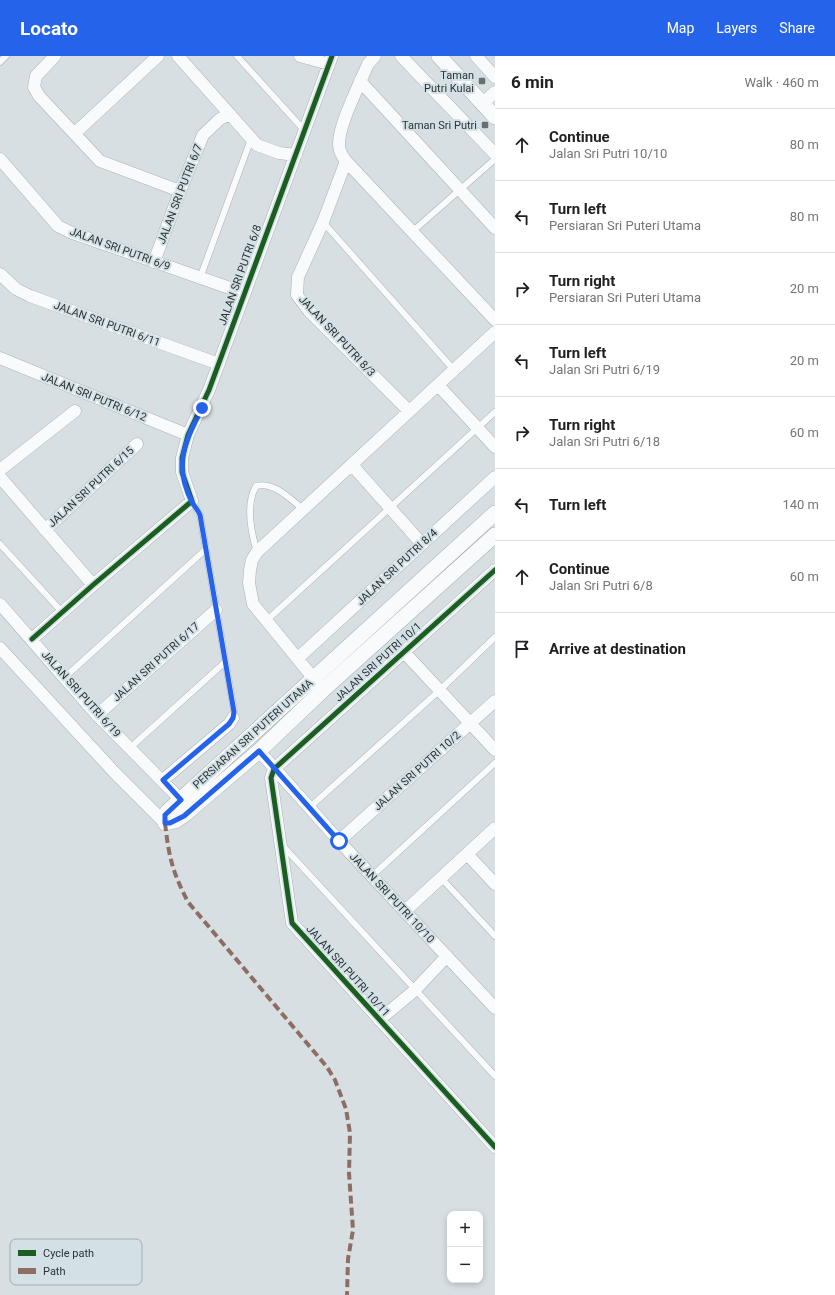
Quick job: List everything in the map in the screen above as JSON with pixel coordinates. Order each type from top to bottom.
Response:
[{"type":"street","points":[[55,56],[36,76],[34,87],[39,96],[75,133],[93,155],[100,161],[180,191]]},
{"type":"street","points":[[75,133],[158,56]]},
{"type":"street","points":[[178,56],[257,145],[268,150],[296,154]]},
{"type":"street","points":[[300,56],[330,60]]},
{"type":"street","points":[[374,56],[368,64],[360,81],[342,127],[338,143],[339,151],[346,161],[495,320]]},
{"type":"street","points":[[401,56],[495,154]]},
{"type":"street","points":[[439,56],[495,117]]},
{"type":"street","points":[[476,56],[495,77]]},
{"type":"street","name":"JALAN SRI PUTRI 6/8","points":[[192,501],[181,464],[188,435],[210,390],[330,60]]},
{"type":"street","points":[[360,81],[495,228]]},
{"type":"street","points":[[483,103],[495,92]]},
{"type":"street","name":"JALAN SRI PUTRI 6/7","points":[[154,262],[180,191],[203,135],[220,119],[230,114]]},
{"type":"street","name":"JALAN SRI PUTRI 6/9","points":[[0,159],[58,226],[70,232],[244,293]]},
{"type":"street","name":"JALAN SRI PUTRI 8/3","points":[[346,161],[323,222],[298,277],[297,295],[309,311],[410,411]]},
{"type":"street","name":"JALAN SRI PUTRI 6/11","points":[[0,274],[16,289],[30,296],[219,364]]},
{"type":"street","points":[[318,684],[253,604],[250,593],[250,570],[252,560],[257,552],[495,332]]},
{"type":"street","name":"JALAN SRI PUTRI 6/12","points":[[0,358],[188,435]]},
{"type":"street","points":[[438,385],[495,448]]},
{"type":"street","points":[[0,470],[75,411]]},
{"type":"street","name":"JALAN SRI PUTRI 6/15","points":[[45,530],[137,444]]},
{"type":"street","points":[[352,465],[422,544]]},
{"type":"street","points":[[0,477],[93,585]]},
{"type":"street","name":"JALAN SRI PUTRI 8/4","points":[[298,658],[495,477]]},
{"type":"street","points":[[32,639],[192,501]]},
{"type":"street","name":"PERSIARAN SRI PUTERI UTAMA","points":[[495,513],[318,684],[259,751],[184,816],[170,823],[165,823],[165,815],[181,800],[318,684],[495,535]]},
{"type":"street","name":"JALAN SRI PUTRI 10/1","points":[[274,769],[495,570]]},
{"type":"street","name":"JALAN SRI PUTRI 6/19","points":[[0,604],[97,715],[131,747],[181,800]]},
{"type":"street","name":"JALAN SRI PUTRI 6/17","points":[[97,715],[216,610]]},
{"type":"street","points":[[0,648],[114,772],[165,823]]},
{"type":"street","points":[[404,652],[495,750]]},
{"type":"street","name":"JALAN SRI PUTRI 10/2","points":[[339,841],[495,701]]},
{"type":"street","points":[[163,780],[229,724],[233,718]]},
{"type":"street","name":"JALAN SRI PUTRI 10/10","points":[[259,751],[339,841],[495,1008]]},
{"type":"street","name":"JALAN SRI PUTRI 10/11","points":[[274,769],[271,778],[292,923],[379,1020],[494,1144]]},
{"type":"street","points":[[405,911],[442,879],[495,828]]},
{"type":"street","points":[[468,855],[495,884]]},
{"type":"street","points":[[379,1020],[415,990],[448,956]]},
{"type":"lane","points":[[0,62],[6,56]]},
{"type":"lane","points":[[237,56],[305,130]]},
{"type":"lane","points":[[200,278],[251,139]]},
{"type":"lane","points":[[413,231],[495,159]]},
{"type":"lane","points":[[323,222],[454,370]]},
{"type":"lane","points":[[266,621],[495,412]]},
{"type":"lane","points":[[257,552],[252,532],[251,514],[252,497],[256,486],[262,484],[274,487],[303,509]]},
{"type":"lane","points":[[192,501],[200,515],[224,663],[234,712],[233,718]]},
{"type":"lane","points":[[0,544],[62,612]]},
{"type":"lane","points":[[64,678],[206,550]]},
{"type":"lane","points":[[310,807],[440,690],[495,637]]},
{"type":"lane","points":[[131,747],[224,663]]},
{"type":"lane","points":[[372,876],[495,764]]},
{"type":"lane","points":[[280,843],[495,1076]]},
{"type":"lane","points":[[442,879],[495,936]]},
{"type":"marked path","points":[[165,823],[172,864],[188,902],[327,1067],[335,1080],[346,1109],[350,1133],[349,1173],[353,1230],[348,1259],[347,1295]]},
{"type":"cycle path","points":[[32,639],[192,501],[182,472],[182,458],[188,435],[209,390],[332,56]]},
{"type":"cycle path","points":[[495,570],[274,769],[271,778],[292,923],[495,1147]]},
{"type":"place","name":"Taman Putri Kulai","points":[[482,81]]},
{"type":"place","name":"Taman Sri Putri","points":[[485,125]]},
{"type":"route","points":[[202,408],[188,435],[181,464],[182,472],[192,501],[200,515],[224,663],[234,712],[233,718],[229,724],[163,780],[181,800],[168,811],[164,820],[165,823],[170,823],[184,816],[259,751],[339,841]]}]
